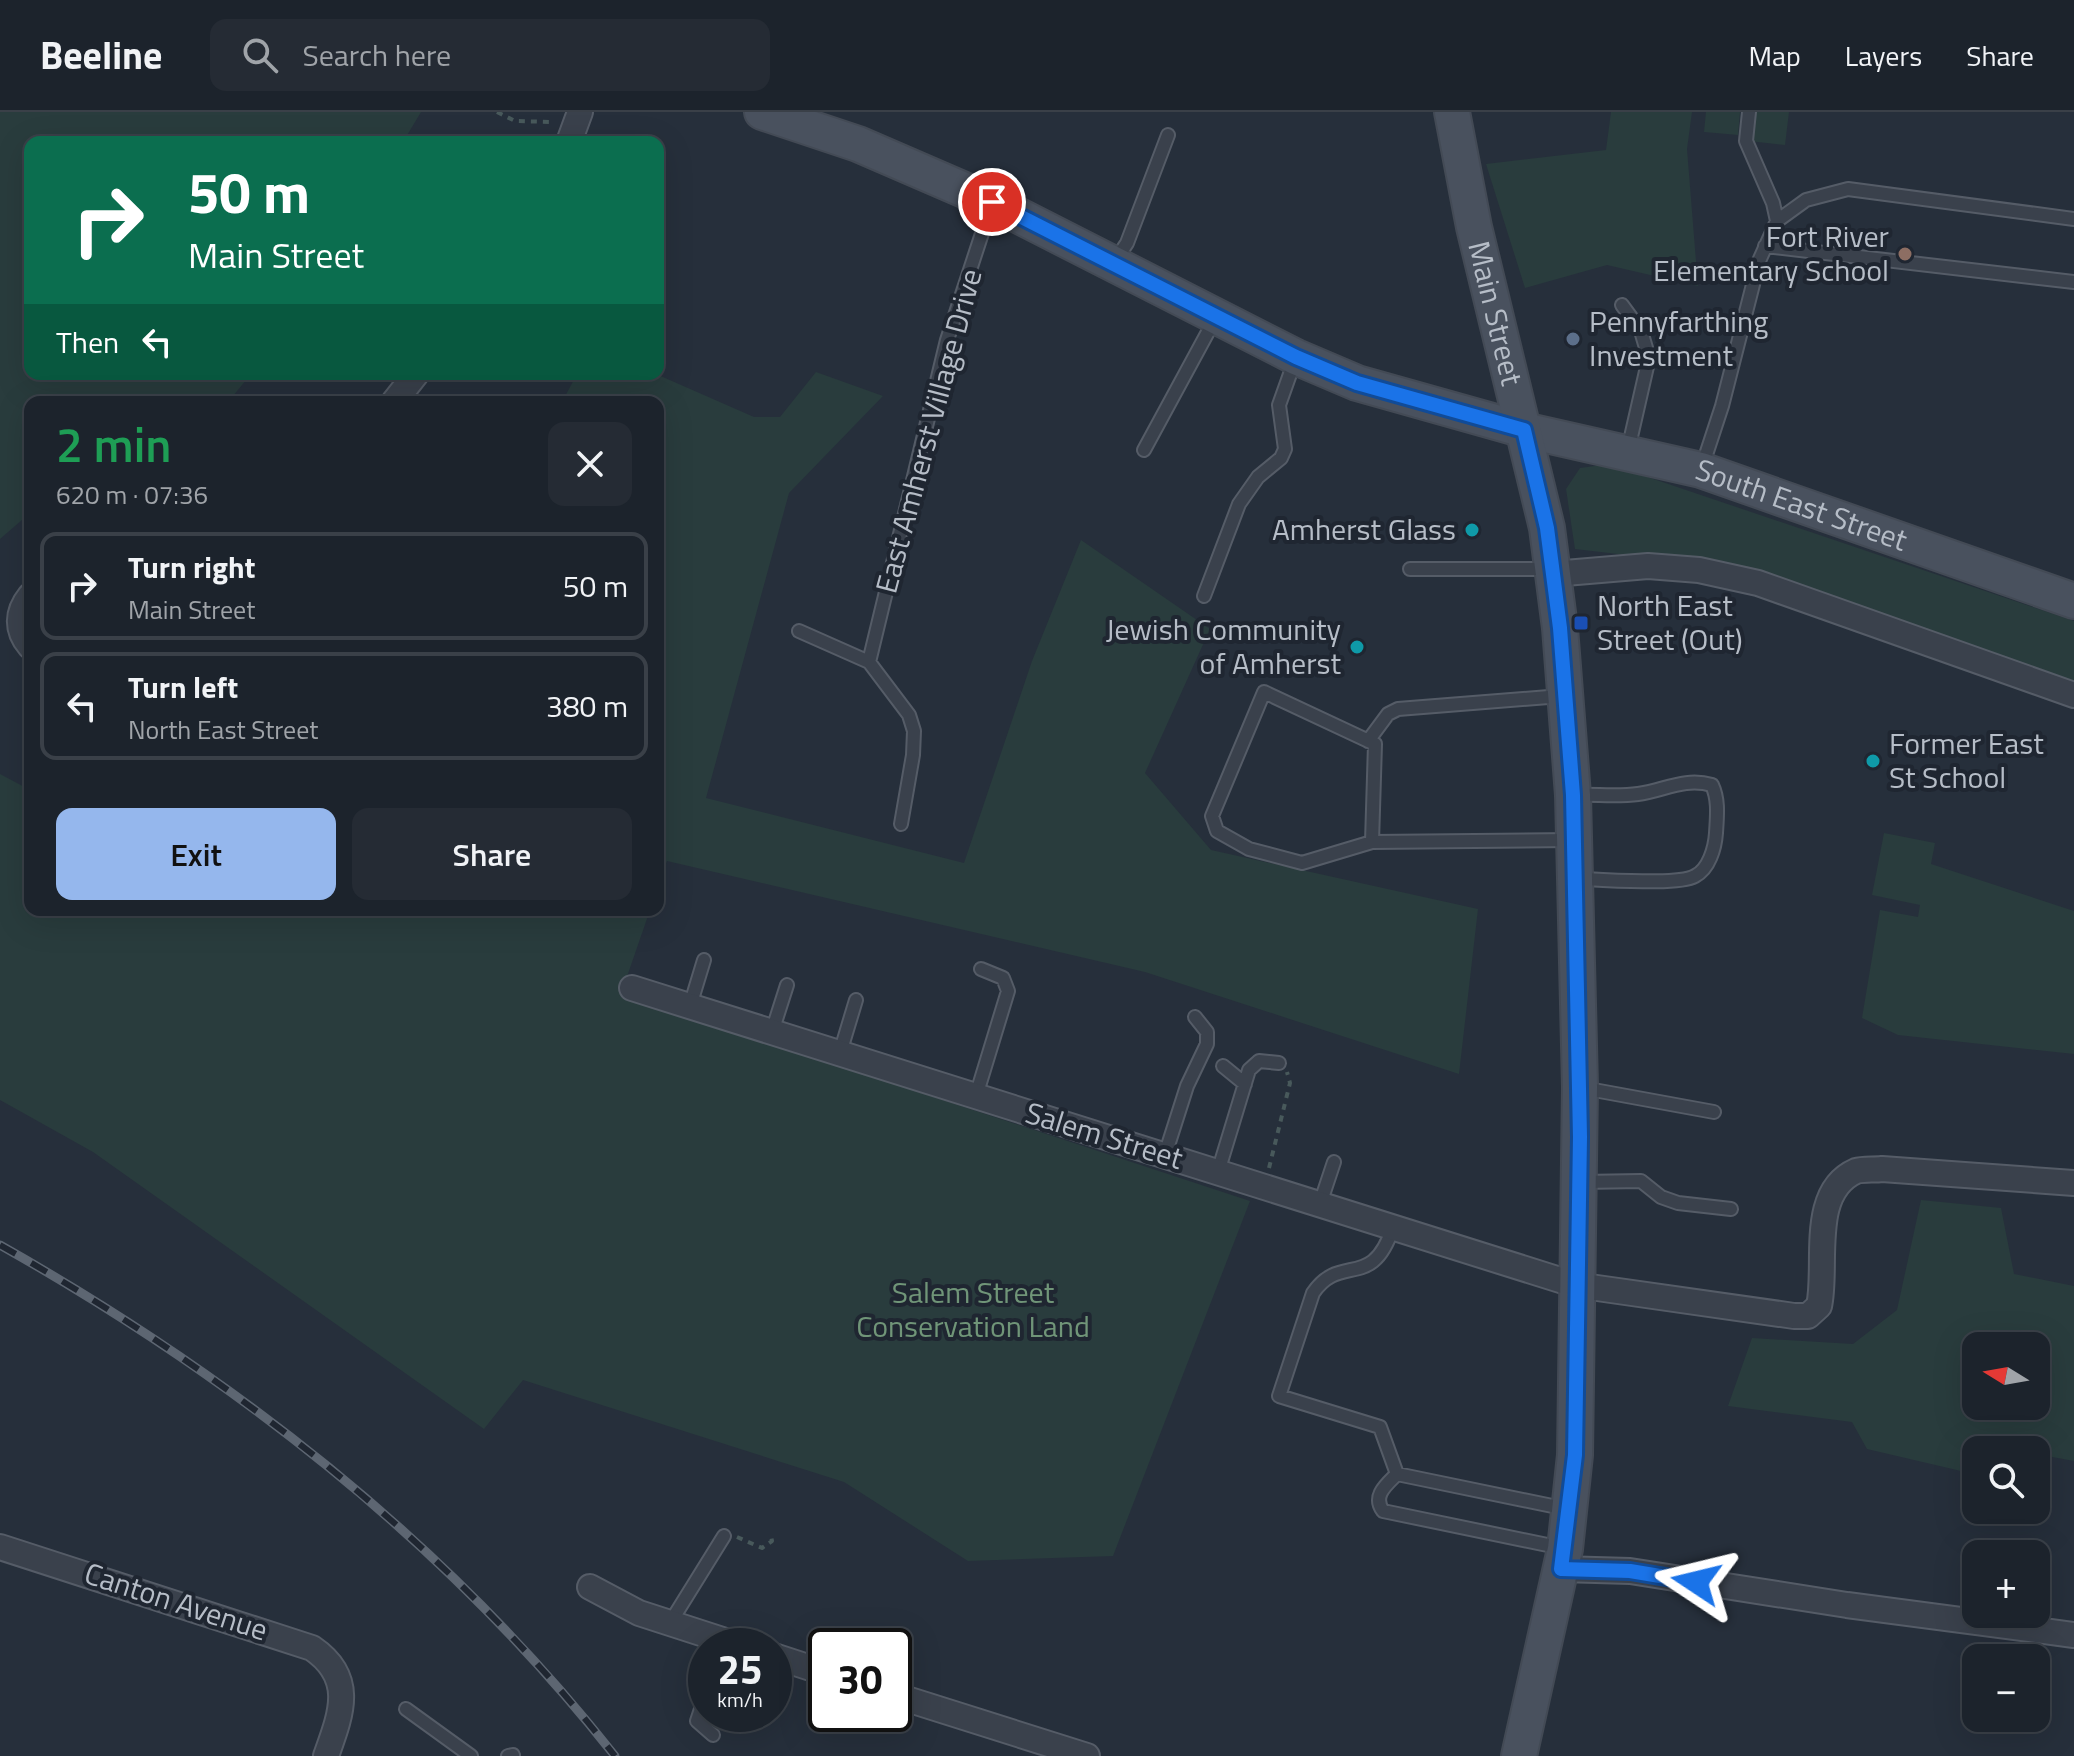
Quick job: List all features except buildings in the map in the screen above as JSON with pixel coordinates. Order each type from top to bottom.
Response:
[{"type":"main road","name":"South East Street","points":[[762,112],[858,144],[992,202],[1296,357],[1357,383],[1524,430],[1701,470],[2074,601]]},
{"type":"main road","name":"Main Street","points":[[1452,112],[1474,227],[1547,528],[1566,696],[1573,795],[1580,1087],[1575,1455],[1563,1559],[1519,1756]]},
{"type":"street","points":[[399,396],[411,380]]},
{"type":"street","points":[[1552,571],[1648,566],[1699,570],[1758,583],[2074,695]]},
{"type":"street","points":[[24,605],[19,622],[24,633]]},
{"type":"street","name":"Salem Street","points":[[632,988],[1576,1285],[1808,1316],[1819,1306],[1822,1292],[1823,1230],[1829,1201],[1841,1183],[1857,1171],[1882,1169],[2074,1183]]},
{"type":"street","name":"Canton Avenue","points":[[0,1547],[312,1648],[331,1663],[339,1679],[338,1717],[326,1756]]},
{"type":"street","points":[[1563,1559],[1819,1601],[2074,1635]]},
{"type":"street","points":[[590,1587],[622,1606],[688,1629]]},
{"type":"street","points":[[912,1701],[1087,1756]]},
{"type":"lane","points":[[1749,112],[1746,141],[1773,203],[1777,221]]},
{"type":"lane","points":[[1114,263],[1127,243],[1168,135]]},
{"type":"lane","points":[[1701,470],[1722,406],[1745,303],[1765,246],[1777,221],[1806,200],[1848,189],[2074,219]]},
{"type":"lane","name":"East Amherst Village Drive","points":[[869,662],[947,340],[992,202]]},
{"type":"lane","points":[[1765,246],[2074,282]]},
{"type":"lane","points":[[1622,305],[1641,331],[1649,358],[1627,453]]},
{"type":"lane","points":[[1144,450],[1216,316]]},
{"type":"lane","points":[[1204,596],[1239,504],[1258,477],[1281,458],[1285,449],[1279,405],[1296,357]]},
{"type":"lane","points":[[1410,569],[1552,571]]},
{"type":"lane","points":[[799,631],[869,662],[909,715],[914,731],[901,824]]},
{"type":"lane","points":[[1372,842],[1375,744],[1264,692],[1212,816],[1217,831],[1249,849],[1302,863],[1372,842],[1572,840]]},
{"type":"lane","points":[[1368,741],[1388,714],[1398,709],[1566,696]]},
{"type":"lane","points":[[1573,795],[1638,794],[1670,784],[1702,782],[1712,785],[1717,797],[1716,838],[1708,865],[1699,875],[1678,880],[1574,879]]},
{"type":"lane","points":[[690,1006],[704,960]]},
{"type":"lane","points":[[976,1096],[1008,991],[1003,978],[981,969]]},
{"type":"lane","points":[[772,1032],[787,985]]},
{"type":"lane","points":[[840,1053],[856,1000]]},
{"type":"lane","points":[[1165,1155],[1187,1086],[1207,1044],[1207,1032],[1195,1017]]},
{"type":"lane","points":[[1218,1172],[1249,1070],[1259,1061],[1279,1063]]},
{"type":"lane","points":[[1223,1066],[1245,1084]]},
{"type":"lane","points":[[1580,1087],[1714,1112]]},
{"type":"lane","points":[[1320,1204],[1334,1162]]},
{"type":"lane","points":[[1579,1182],[1641,1181],[1661,1197],[1678,1203],[1731,1209]]},
{"type":"lane","points":[[1393,1227],[1386,1249],[1377,1261],[1365,1268],[1335,1273],[1321,1280],[1313,1293],[1279,1396],[1380,1427],[1397,1474]]},
{"type":"lane","points":[[1397,1474],[1570,1509]]},
{"type":"lane","points":[[1397,1474],[1379,1494],[1378,1505],[1383,1511],[1563,1559]]},
{"type":"lane","points":[[670,1623],[724,1536]]},
{"type":"lane","points":[[406,1709],[471,1756]]},
{"type":"lane","points":[[710,1732],[713,1735]]},
{"type":"path","points":[[497,112],[515,121],[569,126]]},
{"type":"path","points":[[1264,1186],[1290,1083],[1287,1071],[1279,1063]]},
{"type":"path","points":[[1277,1108],[1283,1113]]},
{"type":"path","points":[[724,1536],[731,1534],[762,1548],[772,1541],[771,1536]]},
{"type":"green space","points":[[0,112],[421,112],[407,136],[24,136],[24,380],[246,380],[233,396],[24,396],[24,518],[0,539]]},
{"type":"green space","points":[[1611,112],[1692,112],[1687,149],[1698,286],[1607,265],[1525,288],[1486,164],[1606,150]]},
{"type":"green space","points":[[1706,112],[1740,112],[1738,135],[1704,132]]},
{"type":"green space","points":[[1752,112],[1789,112],[1785,145],[1749,141]]},
{"type":"green space","points":[[816,372],[883,396],[789,493],[706,798],[964,863],[1032,661],[1081,540],[1210,629],[1145,773],[1211,850],[1478,909],[1459,1074],[1145,972],[667,861],[664,869],[664,396],[565,396],[574,380],[664,380],[664,378],[754,417],[780,417]]},
{"type":"green space","points":[[1609,464],[2074,621],[2074,687],[1678,561],[1575,549],[1566,489],[1580,468]]},
{"type":"green space","name":"Salem Street Conservation Land","points":[[0,774],[24,787],[24,916],[648,916],[621,994],[1250,1201],[1113,1556],[968,1561],[844,1482],[523,1380],[484,1429],[93,1152],[0,1100]]},
{"type":"green space","points":[[1884,833],[1935,843],[1931,864],[2074,911],[2074,1054],[1898,1035],[1862,1018],[1880,910],[1918,917],[1920,905],[1872,895]]},
{"type":"green space","points":[[1921,1200],[2001,1208],[2014,1274],[2074,1286],[2074,1461],[2050,1457],[2050,1436],[1962,1436],[1961,1471],[1867,1449],[1852,1422],[1728,1406],[1752,1338],[1853,1344],[1897,1310]]},
{"type":"railway","points":[[0,1245],[87,1296],[171,1351],[333,1470],[409,1536],[481,1605],[550,1679],[615,1756]]},
{"type":"place","name":"Fort River Elementary School","points":[[1905,254]]},
{"type":"place","name":"Pennyfarthing Investment","points":[[1573,339]]},
{"type":"place","name":"Amherst Glass","points":[[1472,530]]},
{"type":"place","name":"North East Street (Out)","points":[[1581,623]]},
{"type":"place","name":"Jewish Community of Amherst","points":[[1357,647]]},
{"type":"place","name":"Former East St School","points":[[1873,761]]},
{"type":"route","points":[[992,202],[1296,357],[1357,383],[1524,430],[1547,528],[1560,628],[1573,795],[1574,973],[1580,1137],[1575,1455],[1561,1569],[1630,1571],[1696,1582]]}]
